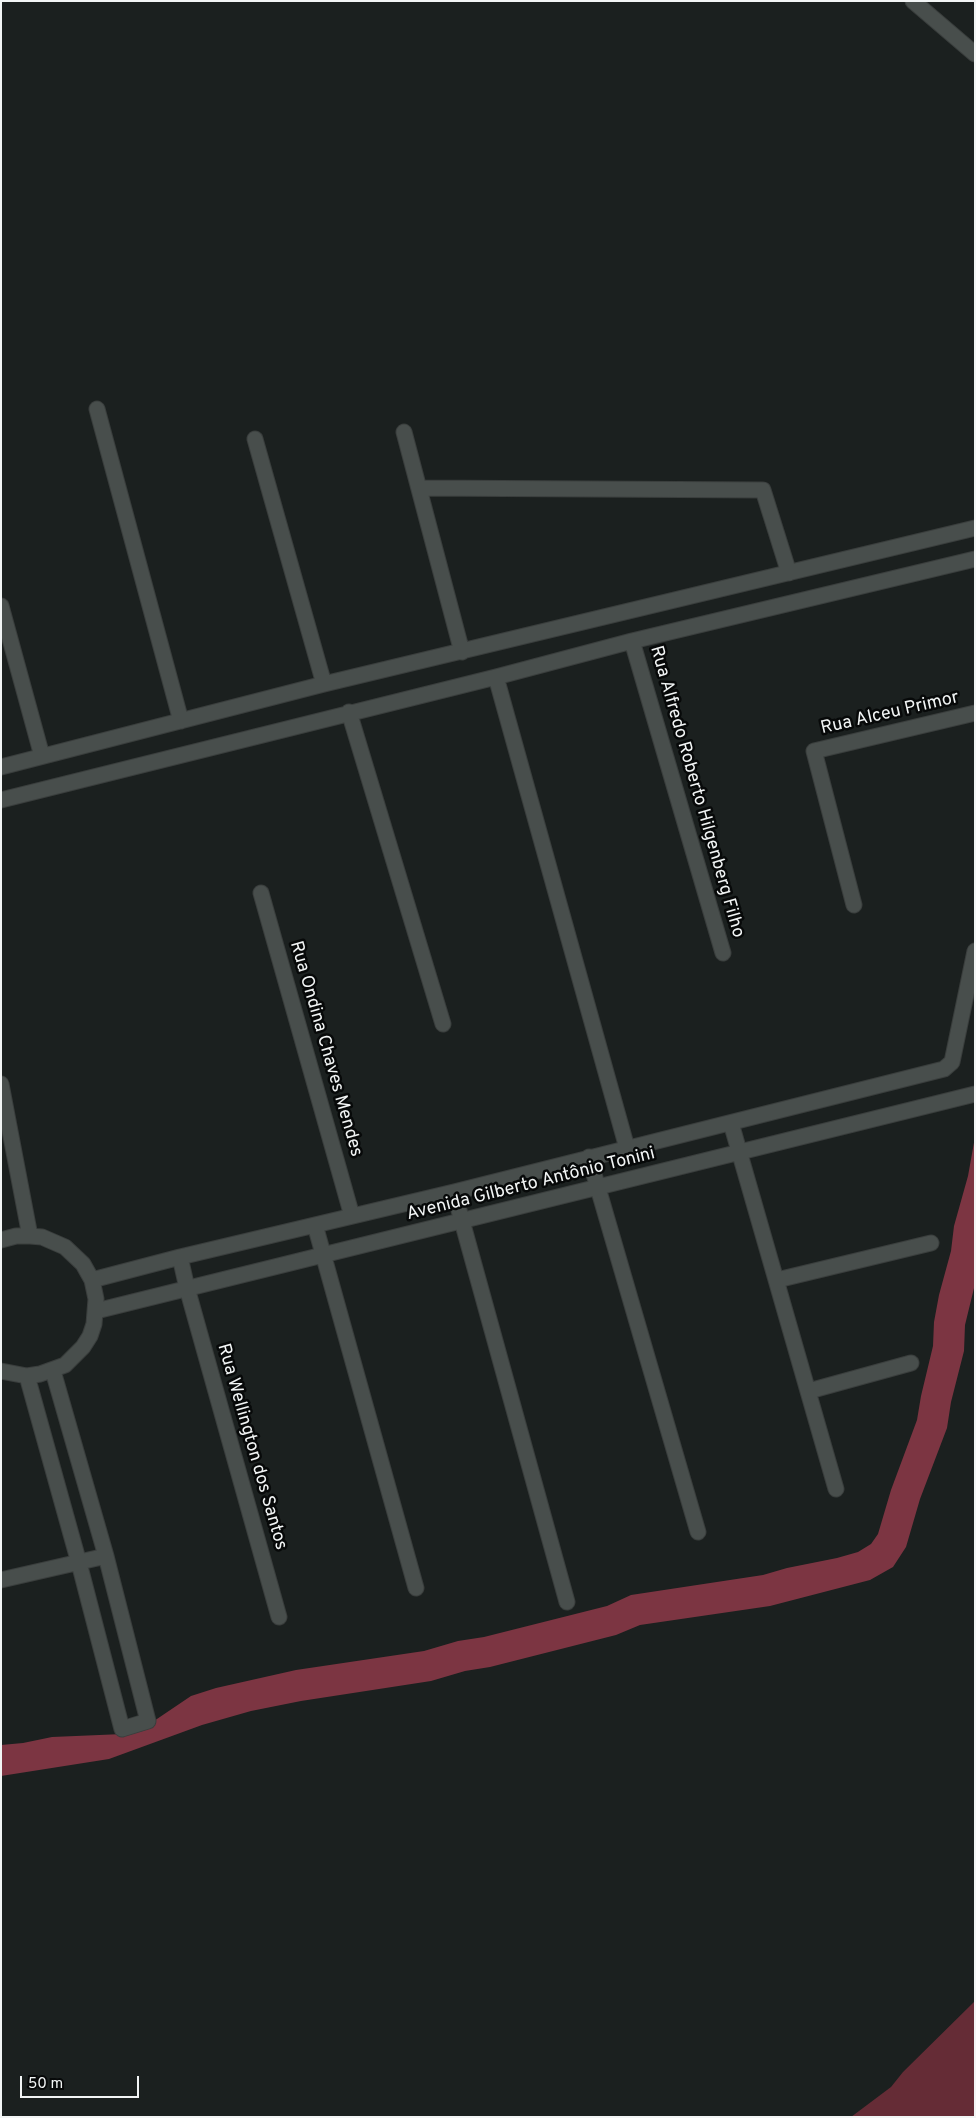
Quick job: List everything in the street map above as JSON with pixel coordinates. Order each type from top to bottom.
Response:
[{"type":"street","points":[[913,1],[975,54]]},
{"type":"street","points":[[97,409],[181,721]]},
{"type":"street","points":[[404,432],[462,652]]},
{"type":"street","points":[[255,439],[324,684]]},
{"type":"street","points":[[420,488],[763,490],[789,573]]},
{"type":"street","points":[[1,767],[324,684],[975,528]]},
{"type":"street","points":[[1,800],[496,677],[632,641],[975,558]]},
{"type":"street","points":[[1,606],[42,756]]},
{"type":"street","name":"Rua Alfredo Roberto Hilgenberg Filho","points":[[632,641],[723,954]]},
{"type":"street","points":[[496,677],[627,1148]]},
{"type":"street","points":[[349,712],[443,1024]]},
{"type":"street","name":"Rua Alceu Primor","points":[[854,905],[814,751],[975,713]]},
{"type":"street","name":"Rua Ondina Chaves Mendes","points":[[261,893],[352,1216]]},
{"type":"street","name":"Avenida Gilberto Antônio Tonini","points":[[92,1280],[180,1257],[454,1192],[944,1069],[952,1062],[975,950]]},
{"type":"street","points":[[1,1084],[30,1236]]},
{"type":"street","name":"Avenida Gilberto Antônio Tonini","points":[[96,1312],[975,1094]]},
{"type":"street","points":[[731,1123],[778,1280],[836,1489]]},
{"type":"street","points":[[589,1157],[698,1532]]},
{"type":"street","points":[[454,1192],[567,1602]]},
{"type":"street","points":[[315,1225],[416,1588]]},
{"type":"street","points":[[1,1371],[27,1376],[53,1370],[64,1365],[83,1347],[90,1336],[96,1312],[96,1299],[92,1280],[83,1264],[65,1247],[42,1237],[2,1236]]},
{"type":"street","points":[[778,1280],[931,1243]]},
{"type":"street","name":"Rua Wellington dos Santos","points":[[180,1257],[279,1617]]},
{"type":"street","points":[[809,1391],[911,1363]]},
{"type":"street","points":[[27,1376],[79,1563],[122,1729],[148,1721],[106,1556],[53,1370]]},
{"type":"street","points":[[1,1580],[106,1556]]},
{"type":"shaded area","points":[[975,1137],[975,1284],[965,1325],[964,1351],[951,1402],[947,1428],[920,1499],[906,1547],[893,1567],[870,1580],[770,1606],[640,1625],[616,1635],[490,1667],[465,1671],[431,1681],[301,1701],[251,1711],[202,1725],[109,1759],[1,1776],[1,1745],[52,1737],[123,1734],[151,1723],[191,1696],[216,1688],[296,1670],[424,1651],[458,1641],[484,1637],[607,1606],[631,1595],[763,1575],[858,1552],[871,1544],[878,1534],[891,1490],[917,1420],[933,1346],[934,1322],[939,1295],[951,1251],[954,1226],[968,1176]]},
{"type":"shaded area","points":[[975,2001],[975,2117],[851,2117],[891,2087],[903,2072]]}]
